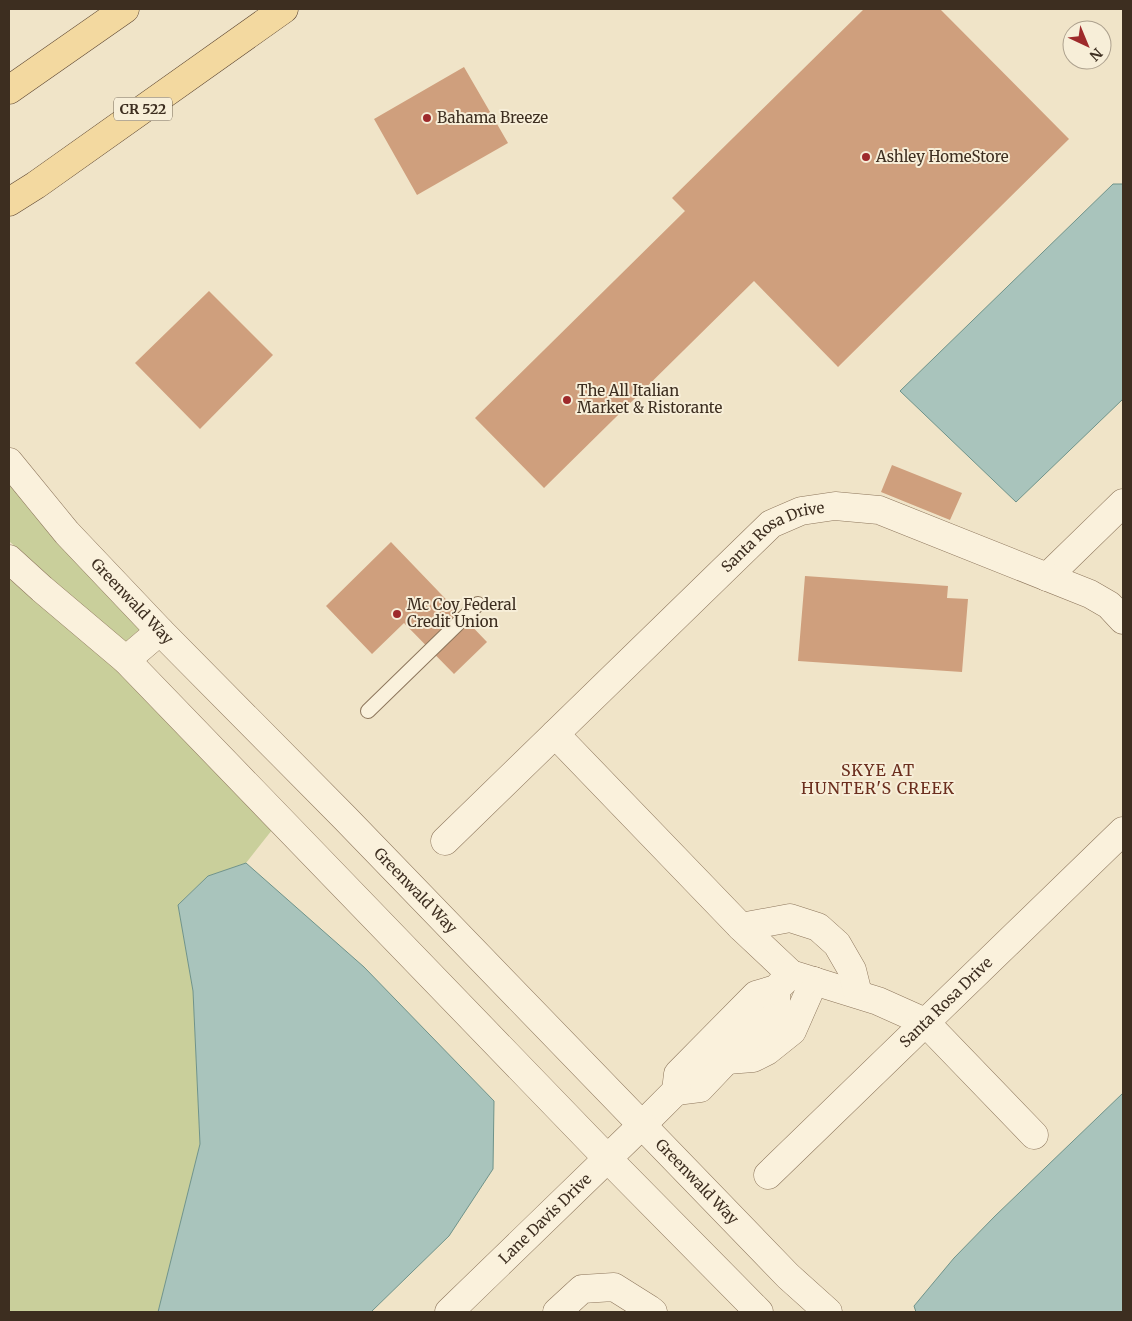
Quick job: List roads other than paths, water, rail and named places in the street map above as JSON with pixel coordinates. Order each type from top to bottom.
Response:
[{"type":"main road","points":[[9,90],[124,9]]},
{"type":"main road","name":"CR 522","points":[[9,202],[36,185],[284,9]]},
{"type":"street","name":"Greenwald Way","points":[[9,462],[67,533],[160,631],[788,1276],[828,1312]]},
{"type":"street","points":[[1047,577],[1123,503]]},
{"type":"street","name":"Santa Rosa Drive","points":[[445,841],[771,524],[801,511],[835,506],[879,510],[1090,594],[1109,605],[1123,620]]},
{"type":"street","points":[[9,559],[126,660],[607,1158],[760,1312]]},
{"type":"street","points":[[126,660],[160,631]]},
{"type":"street","points":[[555,734],[794,981],[792,1031],[767,1051],[753,1058],[727,1060]]},
{"type":"street","name":"Santa Rosa Drive","points":[[768,1176],[1123,831]]},
{"type":"street","points":[[740,927],[790,918],[818,926],[837,944],[852,970],[858,994]]},
{"type":"street","points":[[794,981],[776,1008],[700,1088],[676,1091],[678,1074],[756,995],[794,981],[858,994],[926,1022],[1034,1135]]},
{"type":"street","name":"Lane Davis Drive","points":[[449,1312],[676,1091]]},
{"type":"street","points":[[557,1312],[582,1289],[614,1288],[652,1312]]},
{"type":"lane","points":[[368,710],[478,604]]},
{"type":"water","points":[[1113,184],[1123,184],[1123,399],[1016,502],[900,391]]},
{"type":"water","points":[[246,863],[364,967],[494,1101],[493,1169],[449,1236],[371,1312],[158,1312],[200,1144],[193,991],[178,905],[208,876]]},
{"type":"water","points":[[1123,1093],[1123,1312],[916,1312],[914,1306],[954,1258]]},
{"type":"place","name":"Bahama Breeze","points":[[427,118]]},
{"type":"place","name":"Ashley HomeStore","points":[[866,157]]},
{"type":"place","name":"The All Italian Market & Ristorante","points":[[567,400]]},
{"type":"place","name":"Mc Coy Federal Credit Union","points":[[397,614]]},
{"type":"district","name":"SKYE AT HUNTER'S CREEK","points":[[878,779]]}]
